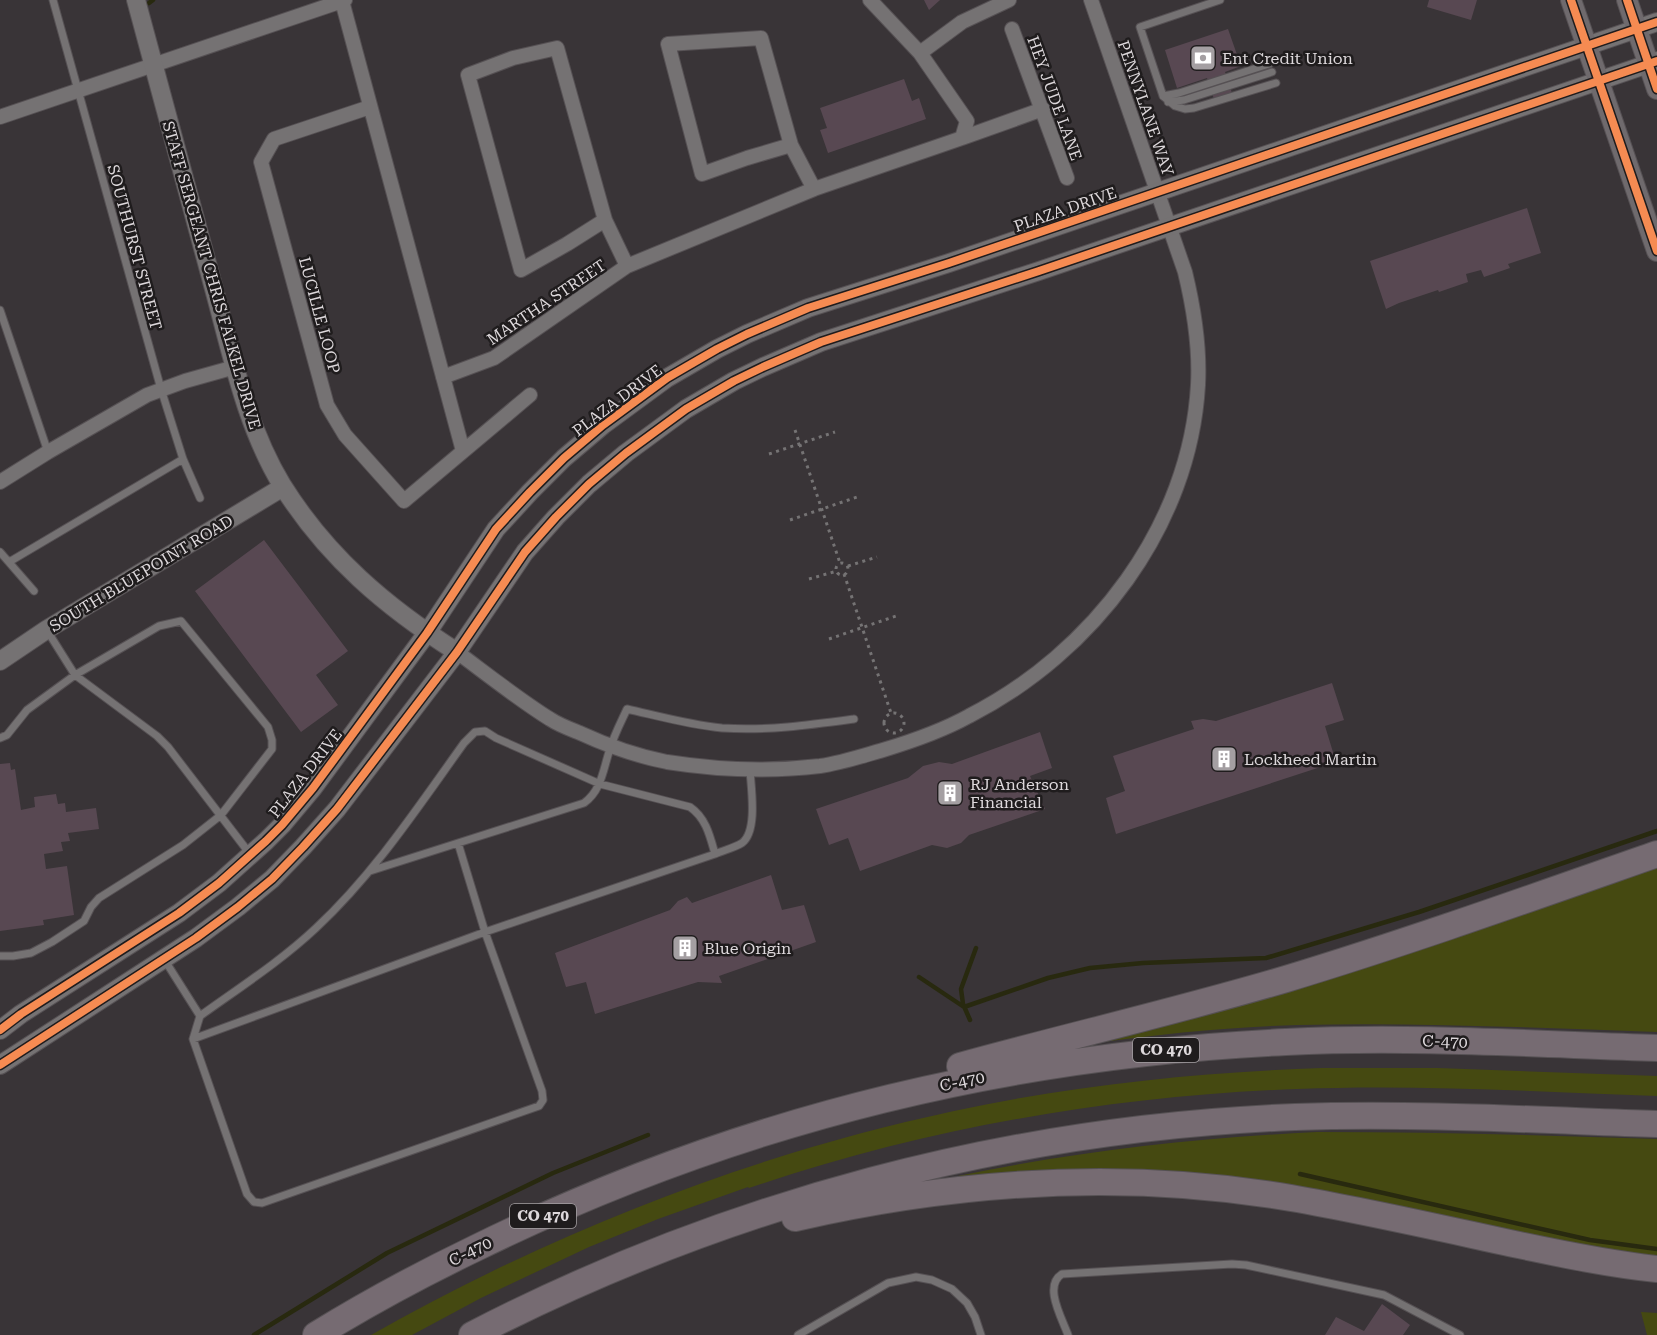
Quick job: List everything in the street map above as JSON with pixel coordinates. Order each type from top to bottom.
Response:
[{"type":"highway","points":[[784,1126],[831,1100],[1152,1016],[1283,979],[1657,854]]},
{"type":"highway","name":"C-470","points":[[316,1335],[424,1273],[511,1230],[578,1200],[678,1161],[784,1126],[865,1104],[989,1076],[1106,1057],[1188,1048],[1288,1042],[1380,1040],[1657,1048]]},
{"type":"highway","points":[[472,1335],[547,1298],[642,1256],[808,1198],[937,1164],[1071,1139],[1182,1125],[1321,1117],[1443,1116],[1657,1124]]},
{"type":"highway","points":[[547,1298],[584,1290],[657,1261],[719,1240],[788,1220],[837,1209],[940,1192],[1072,1183],[1177,1185],[1271,1195],[1549,1251],[1657,1269]]},
{"type":"main road","points":[[1571,0],[1657,251]]},
{"type":"main road","points":[[1627,0],[1637,29],[1653,62],[1657,89]]},
{"type":"street","name":"STAFF SERGEANT CHRIS FALKEL DRIVE","points":[[136,0],[235,366],[269,461],[283,487],[309,524],[343,563],[374,593],[427,633],[457,652]]},
{"type":"street","points":[[870,0],[920,53],[967,120],[962,138]]},
{"type":"street","points":[[920,53],[962,22],[1009,0]]},
{"type":"street","name":"PENNYLANE WAY","points":[[457,652],[552,721],[610,747],[667,762],[750,770],[822,766],[859,757],[938,731],[970,716],[1018,687],[1065,650],[1083,632],[1121,588],[1152,542],[1164,518],[1186,457],[1198,385],[1194,315],[1186,279],[1091,0]]},
{"type":"street","points":[[0,117],[343,1],[463,451]]},
{"type":"street","name":"PLAZA DRIVE","points":[[0,1030],[21,1014],[179,914],[219,883],[282,825],[314,788],[427,633],[496,529],[564,458],[595,431],[667,378],[747,334],[808,308],[949,263],[1657,22]]},
{"type":"street","name":"HEY JUDE LANE","points":[[1012,28],[1067,178]]},
{"type":"street","points":[[792,145],[702,174],[668,44],[761,38],[792,145],[814,189]]},
{"type":"street","points":[[605,220],[521,270],[468,75],[513,58],[557,48],[605,220],[627,266]]},
{"type":"street","points":[[0,1065],[196,938],[272,879],[337,809],[457,652],[525,552],[589,484],[626,453],[686,409],[734,381],[820,342],[1050,268],[1653,62]]},
{"type":"street","name":"LUCILLE LOOP","points":[[370,107],[274,140],[261,162],[327,405],[345,435],[404,501],[530,395]]},
{"type":"street","name":"MARTHA STREET","points":[[443,377],[494,358],[627,266],[814,189],[1043,109]]},
{"type":"street","points":[[0,482],[134,402],[161,389],[235,366]]},
{"type":"street","name":"SOUTH BLUEPOINT ROAD","points":[[0,661],[46,630],[283,487]]},
{"type":"lane","name":"SOUTHURST STREET","points":[[53,0],[161,389],[183,459],[200,498]]},
{"type":"lane","points":[[1220,0],[1140,27],[1166,99],[1175,106],[1185,109],[1194,108],[1276,83]]},
{"type":"lane","points":[[1166,99],[1269,64]]},
{"type":"lane","points":[[1166,99],[1184,100],[1272,72]]},
{"type":"lane","points":[[0,310],[48,452]]},
{"type":"lane","points":[[9,562],[183,459]]},
{"type":"lane","points":[[0,552],[34,591]]},
{"type":"lane","points":[[0,738],[7,735],[27,710],[75,675],[159,626],[181,621],[268,727],[272,740],[272,749],[220,815],[183,845],[99,898],[84,921],[52,942],[32,953],[0,956]]},
{"type":"lane","points":[[46,630],[75,675],[157,735],[168,747],[251,855]]},
{"type":"lane","points":[[370,871],[584,803],[590,799],[600,784],[610,747],[627,709],[695,725],[753,729],[789,728],[854,718]]},
{"type":"lane","points":[[458,843],[485,932],[542,1091],[543,1100],[539,1107],[262,1203],[254,1202],[247,1194],[193,1039],[200,1016],[317,927],[370,871],[464,743],[475,732],[484,731],[600,784],[690,807],[699,813],[708,828],[716,854]]},
{"type":"lane","points":[[193,1039],[485,932],[716,854],[741,843],[750,831],[752,817],[750,770]]},
{"type":"lane","points":[[164,959],[200,1016]]},
{"type":"lane","points":[[1068,1335],[1053,1289],[1056,1278],[1062,1274],[1232,1264],[1246,1265],[1384,1295],[1460,1335]]},
{"type":"lane","points":[[798,1335],[888,1283],[916,1277],[943,1284],[960,1296],[975,1317],[981,1335]]},
{"type":"path","points":[[795,429],[840,563],[837,570]]},
{"type":"path","points":[[769,454],[835,432]]},
{"type":"path","points":[[790,520],[857,497]]},
{"type":"path","points":[[848,566],[877,557]]},
{"type":"path","points":[[840,563],[843,562],[848,566]]},
{"type":"path","points":[[844,574],[848,572],[848,566]]},
{"type":"path","points":[[837,570],[844,574]]},
{"type":"path","points":[[809,579],[837,570]]},
{"type":"path","points":[[844,574],[891,713]]},
{"type":"path","points":[[829,639],[896,616]]},
{"type":"path","points":[[891,713],[903,718],[904,725],[898,733],[891,733],[885,726],[884,720],[891,713]]},
{"type":"green space","points":[[1657,866],[1657,1032],[1343,1024],[1247,1027],[1094,1043]]},
{"type":"green space","points":[[1322,1068],[1438,1068],[1657,1076],[1657,1096],[1432,1088],[1297,1089],[1158,1099],[1019,1119],[883,1148],[748,1187],[658,1219],[589,1247],[481,1298],[412,1335],[371,1335],[510,1263],[581,1230],[727,1174],[802,1150],[954,1111],[1045,1094],[1137,1081]]},
{"type":"green space","points":[[1317,1132],[1657,1139],[1657,1257],[1594,1248],[1332,1194],[959,1179],[958,1176],[1048,1159],[1137,1147]]},
{"type":"green space","points":[[1641,1312],[1657,1313],[1657,1335],[1647,1335]]},
{"type":"building","points":[[924,0],[940,0],[929,10]]},
{"type":"building","points":[[1429,0],[1477,0],[1471,20],[1427,7]]},
{"type":"building","name":"Ent Credit Union","points":[[1228,29],[1241,66],[1225,72],[1232,93],[1214,99],[1207,78],[1177,88],[1165,50]]},
{"type":"building","points":[[904,79],[912,101],[919,98],[926,119],[828,153],[820,130],[827,128],[820,108]]},
{"type":"building","points":[[1527,208],[1541,253],[1508,264],[1510,268],[1484,277],[1481,270],[1466,274],[1468,282],[1386,309],[1370,261]]},
{"type":"building","points":[[264,540],[348,651],[316,675],[338,705],[301,732],[195,591]]},
{"type":"building","name":"Lockheed Martin","points":[[1332,683],[1344,720],[1325,726],[1336,762],[1116,834],[1106,798],[1125,791],[1113,756],[1194,729],[1191,721],[1203,719],[1216,721]]},
{"type":"building","name":"RJ Anderson Financial","points":[[1040,732],[1052,768],[1030,776],[1045,809],[969,835],[961,843],[947,848],[932,845],[860,871],[848,838],[829,845],[816,809],[908,778],[923,766],[939,762],[952,764]]},
{"type":"building","points":[[10,763],[11,770],[15,769],[21,810],[35,807],[34,797],[56,794],[58,804],[65,803],[66,812],[96,808],[99,829],[68,833],[70,841],[61,842],[63,851],[44,854],[46,869],[67,866],[74,915],[43,920],[44,925],[0,931],[0,764]]},
{"type":"building","name":"Blue Origin","points":[[771,875],[782,910],[804,905],[816,942],[719,976],[722,983],[698,982],[595,1014],[586,982],[566,987],[555,953],[670,910],[678,901],[687,897],[692,903]]},
{"type":"building","points":[[1382,1304],[1410,1325],[1403,1335],[1325,1335],[1336,1317],[1364,1331]]},
{"type":"waterway","points":[[149,3],[153,0]]},
{"type":"waterway","points":[[919,977],[964,1007],[1048,978],[1090,968],[1143,963],[1266,958],[1419,912],[1657,831]]},
{"type":"waterway","points":[[970,1020],[963,1004],[961,989],[976,948]]},
{"type":"waterway","points":[[254,1335],[387,1253],[553,1173],[648,1135]]},
{"type":"waterway","points":[[1300,1174],[1590,1240],[1657,1249]]},
{"type":"cycle path","points":[[1571,0],[1657,251]]},
{"type":"cycle path","points":[[1627,0],[1657,89]]},
{"type":"cycle path","points":[[0,1030],[21,1014],[179,913],[219,883],[266,841],[313,788],[427,633],[496,529],[564,458],[603,425],[667,378],[747,334],[808,308],[949,263],[1657,22]]},
{"type":"cycle path","points":[[0,1065],[196,938],[272,879],[337,809],[457,652],[525,552],[589,484],[626,453],[686,409],[734,381],[821,342],[1039,271],[1657,61]]},
{"type":"place","name":"Ent Credit Union","points":[[1203,58]]},
{"type":"place","name":"Lockheed Martin","points":[[1224,759]]},
{"type":"place","name":"RJ Anderson Financial","points":[[950,793]]},
{"type":"place","name":"Blue Origin","points":[[685,948]]}]
